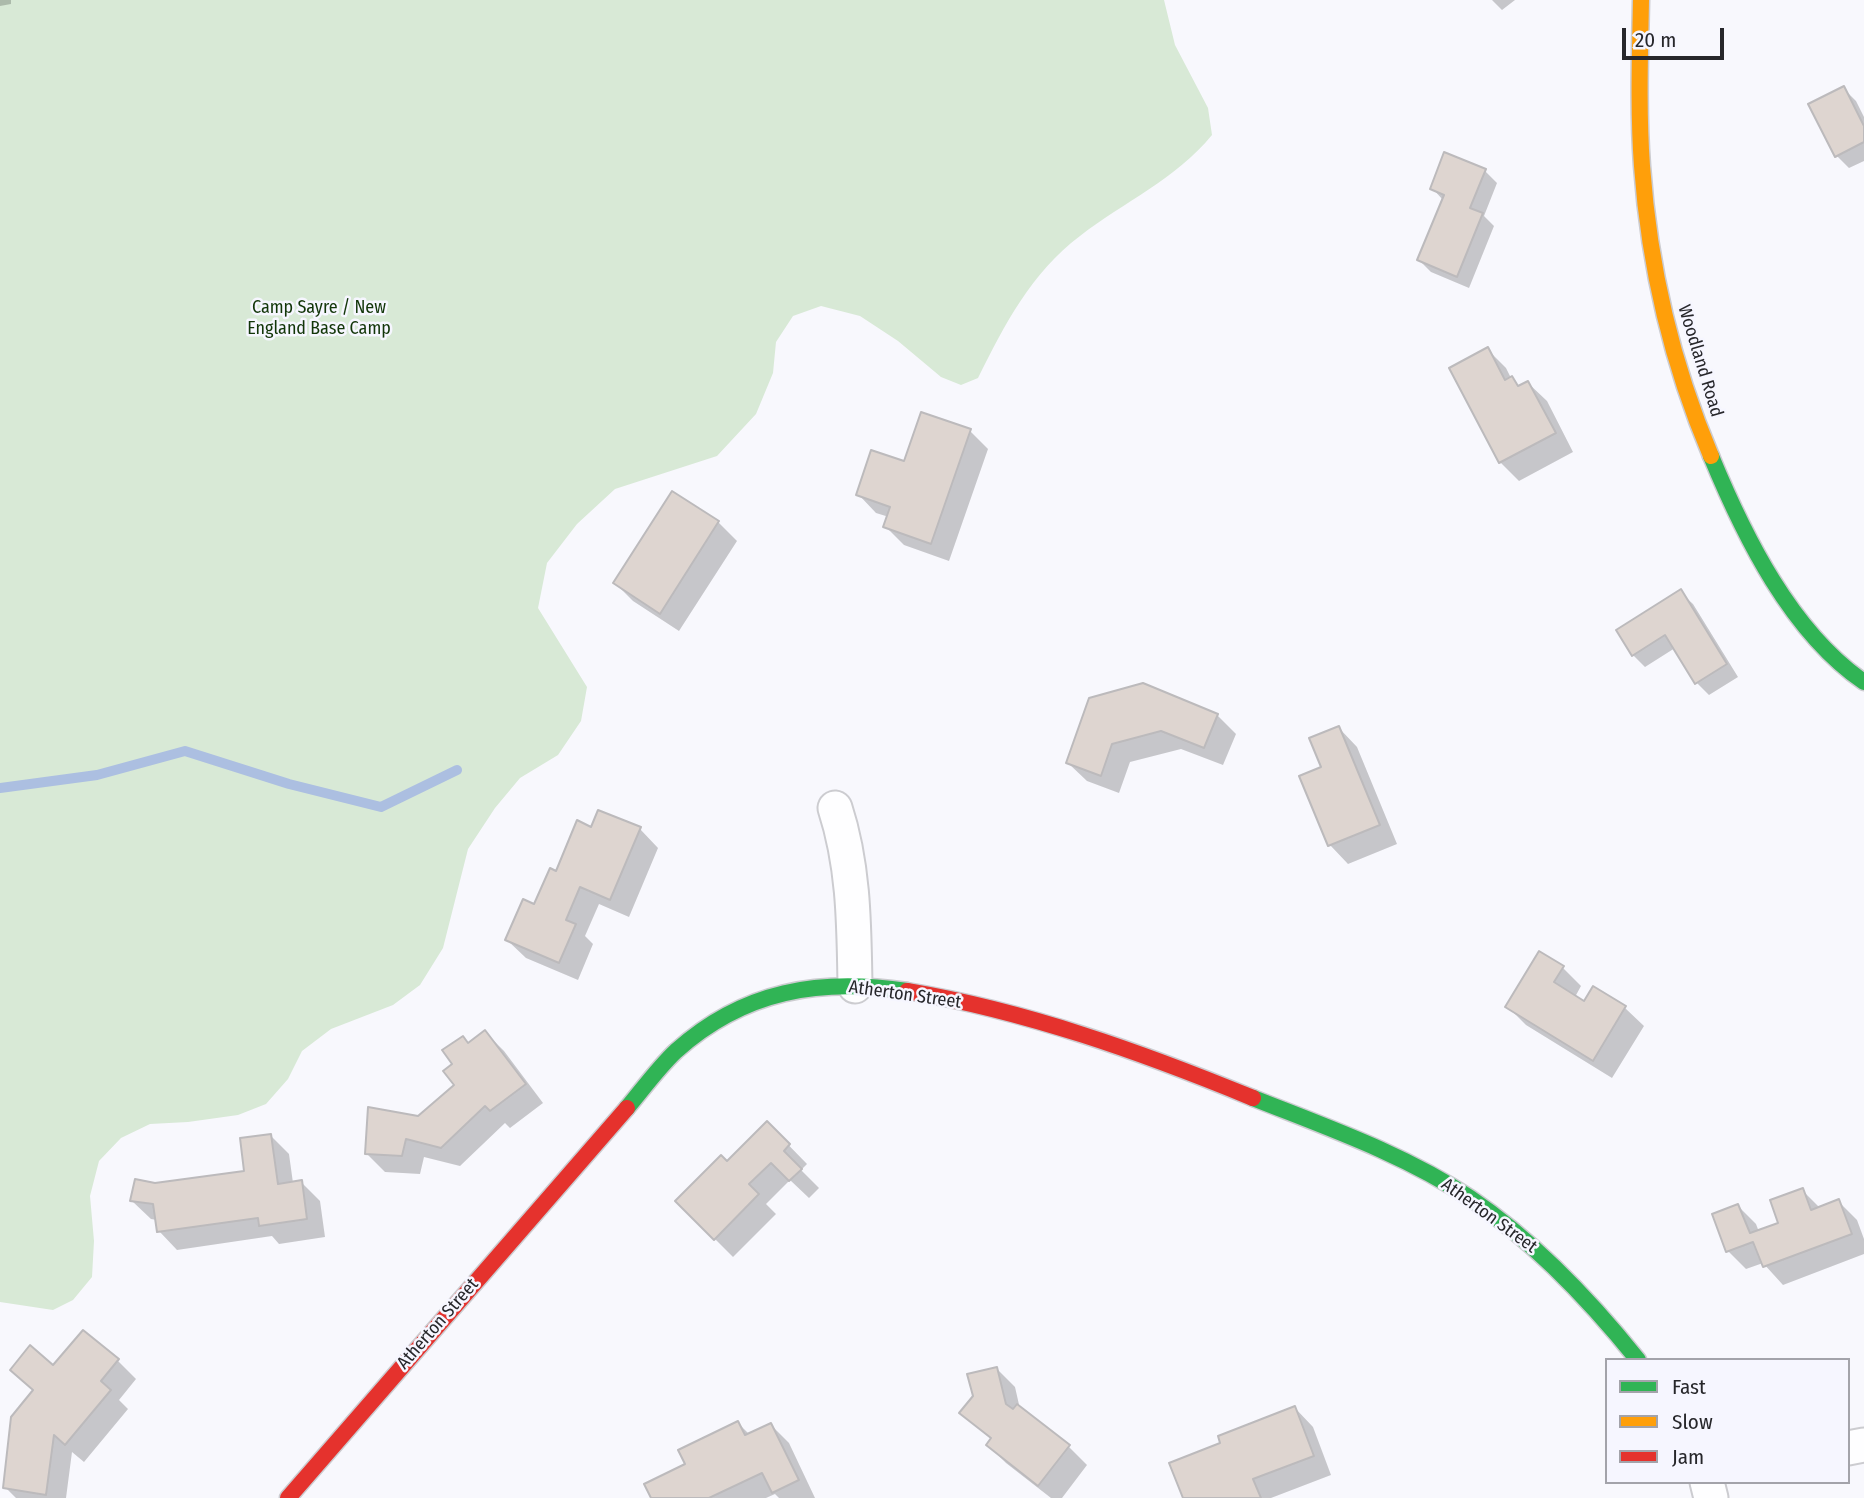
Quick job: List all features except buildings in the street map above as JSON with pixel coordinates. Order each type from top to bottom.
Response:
[{"type":"street","name":"Woodland Road","points":[[1641,0],[1641,150],[1648,228],[1667,319],[1697,419],[1737,515],[1799,620],[1833,658],[1864,681]]},
{"type":"street","points":[[835,808],[852,883],[855,986]]},
{"type":"street","name":"Atherton Street","points":[[288,1498],[675,1052],[721,1018],[769,995],[822,985],[855,986],[937,997],[1027,1018],[1092,1038],[1195,1074],[1427,1173],[1468,1197],[1544,1256],[1600,1313],[1636,1358]]},
{"type":"green space","name":"Camp Sayre / New England Base Camp","points":[[0,0],[1164,0],[1175,45],[1208,108],[1212,135],[1198,151],[1166,178],[1097,223],[1047,266],[1009,319],[978,378],[961,385],[941,377],[898,341],[860,316],[821,306],[793,316],[776,342],[773,373],[756,414],[717,456],[615,489],[577,524],[547,563],[538,608],[587,687],[581,721],[558,755],[520,778],[495,808],[468,849],[443,948],[420,985],[393,1005],[331,1029],[302,1051],[288,1079],[266,1104],[238,1115],[150,1124],[121,1138],[99,1161],[90,1196],[94,1241],[92,1277],[73,1300],[53,1310],[0,1302]]},
{"type":"waterway","points":[[0,788],[97,775],[185,751],[289,784],[381,807],[457,770]]},
{"type":"traffic: fast","points":[[1711,456],[1755,549],[1792,610],[1814,637],[1864,682]]},
{"type":"traffic: fast","points":[[627,1108],[676,1051],[702,1030],[756,1002],[784,993],[814,988],[844,986],[907,991]]},
{"type":"traffic: fast","points":[[1253,1098],[1392,1155],[1470,1198],[1517,1233],[1560,1273],[1636,1358]]},
{"type":"traffic: slow","points":[[1641,0],[1641,145],[1650,240],[1674,350],[1711,456]]},
{"type":"traffic: jam","points":[[907,991],[996,1010],[1083,1035],[1253,1098]]},
{"type":"traffic: jam","points":[[288,1498],[627,1108]]}]
